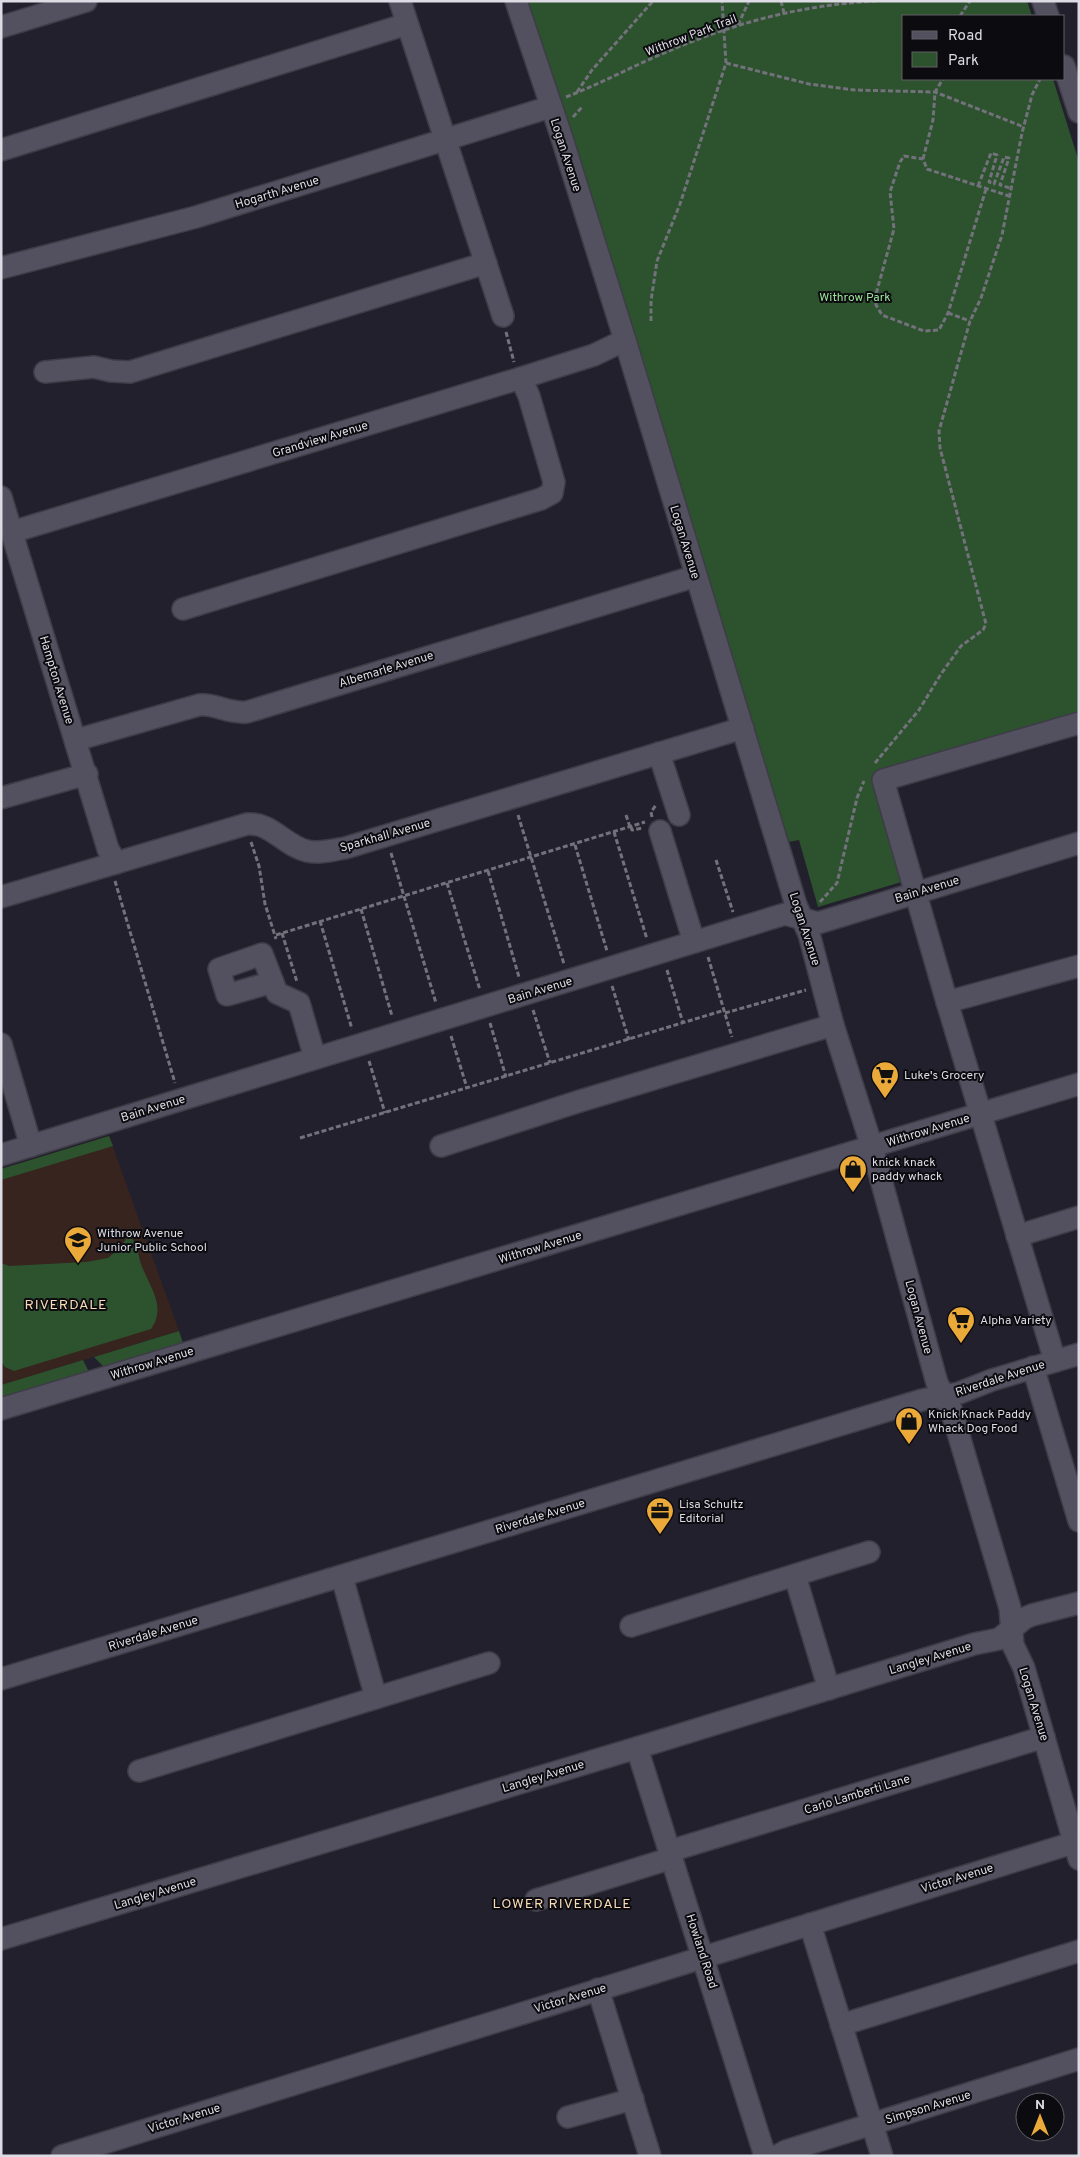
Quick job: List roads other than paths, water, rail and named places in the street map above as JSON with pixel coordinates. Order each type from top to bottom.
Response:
[{"type":"street","points":[[1,27],[86,1]]},
{"type":"street","points":[[400,1],[503,316]]},
{"type":"street","name":"Logan Avenue","points":[[516,1],[550,107],[560,132],[625,340],[801,918],[809,934],[836,1032],[872,1148],[937,1383],[951,1409],[1010,1608],[1014,1645],[1024,1668],[1077,1847]]},
{"type":"street","points":[[1043,1],[1048,15]]},
{"type":"street","points":[[1,150],[407,24]]},
{"type":"street","points":[[1065,69],[1079,112]]},
{"type":"street","name":"Hogarth Avenue","points":[[1,268],[196,217],[550,107]]},
{"type":"street","points":[[46,372],[94,367],[111,371],[130,372],[486,262]]},
{"type":"street","name":"Grandview Avenue","points":[[12,532],[517,370],[594,355],[625,340]]},
{"type":"street","points":[[183,608],[541,499],[552,493],[554,482],[528,396],[517,370]]},
{"type":"street","name":"Hampton Avenue","points":[[1,497],[115,869]]},
{"type":"street","name":"Albemarle Avenue","points":[[76,740],[199,705],[230,712],[248,712],[696,576]]},
{"type":"street","points":[[1055,1361],[982,1113],[947,1002],[883,780],[1079,723]]},
{"type":"street","name":"Sparkhall Avenue","points":[[1,897],[115,869],[247,824],[266,828],[301,849],[315,852],[345,848],[743,728]]},
{"type":"street","points":[[659,753],[679,815]]},
{"type":"street","points":[[1,798],[87,774]]},
{"type":"street","points":[[660,832],[700,946]]},
{"type":"street","name":"Bain Avenue","points":[[1,1155],[315,1058],[445,1025],[700,946],[785,914],[818,923],[1079,843]]},
{"type":"street","points":[[947,1002],[1079,966]]},
{"type":"street","points":[[273,982],[277,993],[299,1003],[315,1058]]},
{"type":"street","points":[[441,1146],[737,1054],[836,1032]]},
{"type":"street","points":[[588,1114],[836,1032]]},
{"type":"street","points":[[1,1044],[31,1146]]},
{"type":"street","name":"Withrow Avenue","points":[[1,1409],[872,1148],[1079,1084]]},
{"type":"street","points":[[1018,1236],[1079,1217]]},
{"type":"street","name":"Riverdale Avenue","points":[[1,1679],[942,1395],[959,1393],[1033,1367],[1079,1354]]},
{"type":"street","points":[[1033,1367],[1074,1483],[1079,1521]]},
{"type":"street","points":[[631,1626],[869,1552]]},
{"type":"street","points":[[342,1576],[376,1698]]},
{"type":"street","points":[[795,1576],[829,1689]]},
{"type":"street","name":"Langley Avenue","points":[[1,1939],[637,1748],[974,1644],[999,1639],[1025,1618],[1079,1603]]},
{"type":"street","points":[[139,1771],[489,1663]]},
{"type":"street","name":"Carlo Lamberti Lane","points":[[536,1900],[671,1855],[1044,1737]]},
{"type":"street","name":"Howland Road","points":[[637,1748],[765,2156]]},
{"type":"street","name":"Victor Avenue","points":[[62,2156],[810,1924],[1077,1847]]},
{"type":"street","points":[[810,1924],[882,2156]]},
{"type":"street","points":[[841,2025],[1079,1951]]},
{"type":"street","points":[[598,1989],[650,2156]]},
{"type":"street","name":"Simpson Avenue","points":[[777,2156],[786,2151],[1079,2059]]},
{"type":"street","points":[[568,2117],[633,2099]]},
{"type":"place","name":"Luke's Grocery","points":[[885,1099]]},
{"type":"place","name":"knick knack paddy whack","points":[[853,1193]]},
{"type":"place","name":"Withrow Avenue Junior Public School","points":[[78,1264]]},
{"type":"place","name":"Alpha Variety","points":[[961,1344]]},
{"type":"place","name":"Knick Knack Paddy Whack Dog Food","points":[[909,1445]]},
{"type":"place","name":"Lisa Schultz Editorial","points":[[660,1535]]},
{"type":"district","name":"RIVERDALE","points":[[66,1304]]},
{"type":"district","name":"LOWER RIVERDALE","points":[[562,1903]]},
{"type":"park label","name":"Withrow Park","points":[[855,297]]}]
